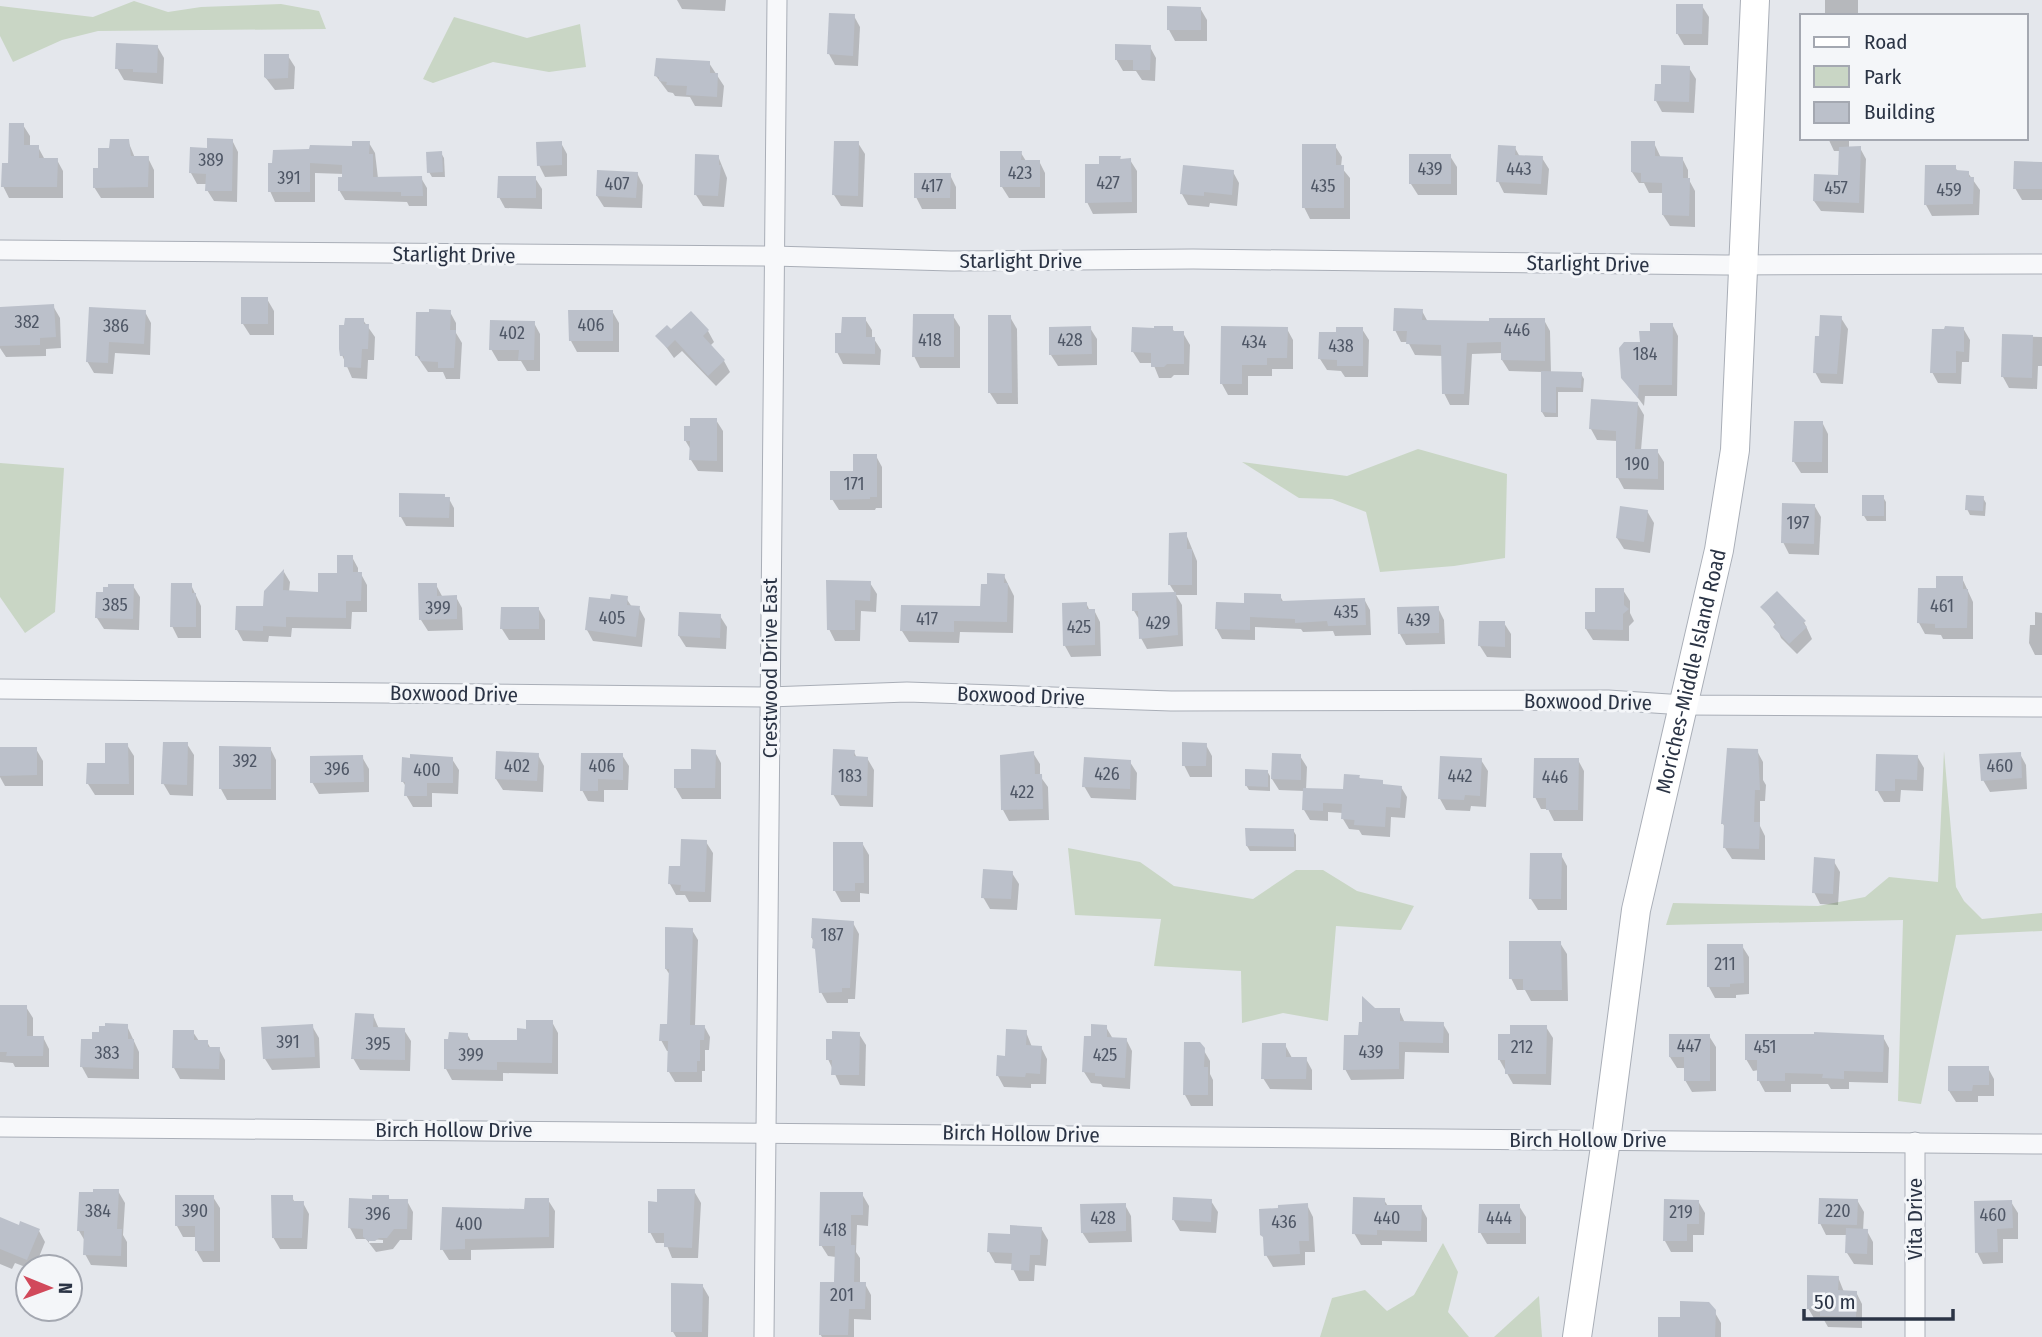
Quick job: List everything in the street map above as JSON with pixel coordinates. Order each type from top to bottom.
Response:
[{"type":"main road","name":"Moriches-Middle Island Road","points":[[1577,1337],[1636,910],[1731,486],[1739,407],[1755,0]]},
{"type":"street","name":"Crestwood Drive East","points":[[764,1337],[777,0]]},
{"type":"street","name":"Starlight Drive","points":[[0,250],[774,256],[951,261],[1193,259],[1744,265],[2042,264]]},
{"type":"street","name":"Boxwood Drive","points":[[0,689],[769,697],[907,692],[1171,701],[1608,700],[1684,705],[2042,707]]},
{"type":"street","name":"Birch Hollow Drive","points":[[0,1126],[2042,1144]]},
{"type":"street","name":"Vita Drive","points":[[1915,1142],[1915,1337]]},
{"type":"green space","points":[[134,1],[168,12],[201,7],[281,4],[319,11],[326,29],[98,31],[62,40],[13,62],[0,36],[0,6],[93,17]]},
{"type":"green space","points":[[454,17],[527,38],[580,24],[586,67],[549,72],[493,62],[433,83],[423,79]]},
{"type":"green space","points":[[1418,449],[1507,474],[1505,558],[1454,566],[1380,572],[1366,512],[1332,499],[1299,498],[1242,462],[1347,476]]},
{"type":"green space","points":[[0,463],[64,468],[55,612],[25,633],[0,597]]},
{"type":"green space","points":[[1944,751],[1956,887],[1964,901],[1982,919],[2042,913],[2042,931],[1956,935],[1921,1104],[1898,1101],[1903,920],[1666,925],[1673,903],[1818,906],[1865,897],[1889,877],[1938,882]]},
{"type":"green space","points":[[1068,848],[1140,862],[1174,886],[1253,899],[1296,870],[1323,870],[1357,891],[1414,906],[1401,930],[1336,926],[1328,1021],[1283,1013],[1242,1023],[1241,971],[1154,966],[1161,919],[1075,915]]},
{"type":"green space","points":[[1443,1243],[1458,1272],[1448,1312],[1469,1337],[1320,1337],[1332,1298],[1365,1290],[1387,1311],[1414,1295]]},
{"type":"green space","points":[[1539,1296],[1542,1337],[1494,1337]]},
{"type":"building","points":[[1676,4],[1703,4],[1702,34],[1676,34]]},
{"type":"building","points":[[1167,6],[1201,7],[1201,30],[1167,30]]},
{"type":"building","points":[[829,13],[855,14],[853,56],[827,54]]},
{"type":"building","points":[[116,43],[158,45],[157,73],[115,69]]},
{"type":"building","points":[[1115,44],[1151,45],[1150,70],[1133,70],[1133,60],[1115,60]]},
{"type":"building","points":[[264,54],[289,54],[288,78],[264,77]]},
{"type":"building","points":[[656,58],[710,61],[710,73],[718,73],[717,97],[686,95],[687,86],[666,85],[667,82],[659,81],[659,77],[654,76]]},
{"type":"building","points":[[1661,65],[1690,66],[1689,102],[1654,101],[1655,84],[1661,84]]},
{"type":"building","points":[[9,123],[24,123],[24,145],[39,145],[39,158],[58,158],[57,187],[1,187],[2,163],[8,163]]},
{"type":"building","points":[[207,138],[233,139],[232,191],[205,191],[206,174],[189,173],[190,147],[207,148]]},
{"type":"building","points":[[110,139],[129,139],[131,156],[149,156],[148,187],[93,188],[93,168],[98,168],[98,148],[109,148]]},
{"type":"building","points":[[352,141],[370,141],[373,177],[422,176],[423,196],[401,196],[401,192],[338,191],[338,177],[342,177],[342,165],[310,163],[310,192],[268,192],[268,163],[272,163],[273,150],[309,149],[310,145],[352,146]]},
{"type":"building","points":[[562,141],[562,165],[537,166],[536,142]]},
{"type":"building","points":[[834,141],[859,141],[858,196],[832,195]]},
{"type":"building","points":[[1631,141],[1655,141],[1655,156],[1683,157],[1683,178],[1690,178],[1689,216],[1662,215],[1662,183],[1641,182],[1641,173],[1631,172]]},
{"type":"building","points":[[1302,144],[1336,144],[1336,165],[1344,165],[1344,208],[1302,208]]},
{"type":"building","points":[[1498,145],[1516,146],[1515,155],[1543,156],[1541,184],[1496,182]]},
{"type":"building","points":[[1861,146],[1859,203],[1813,201],[1814,174],[1838,175],[1839,147]]},
{"type":"building","points":[[442,151],[443,172],[427,173],[426,152]]},
{"type":"building","points":[[1000,151],[1022,151],[1021,160],[1040,160],[1040,187],[1000,187]]},
{"type":"building","points":[[695,154],[719,155],[721,165],[718,196],[694,195]]},
{"type":"building","points":[[1409,154],[1451,154],[1451,184],[1409,184]]},
{"type":"building","points":[[1099,156],[1131,158],[1132,202],[1085,203],[1085,164],[1099,164]]},
{"type":"building","points":[[2014,161],[2042,162],[2042,189],[2013,189]]},
{"type":"building","points":[[1183,165],[1234,170],[1232,195],[1204,192],[1204,196],[1180,194]]},
{"type":"building","points":[[1925,165],[1956,165],[1956,170],[1969,171],[1969,177],[1974,177],[1973,204],[1924,205]]},
{"type":"building","points":[[597,170],[638,172],[636,198],[596,196]]},
{"type":"building","points":[[914,173],[951,173],[950,198],[914,198]]},
{"type":"building","points":[[498,176],[536,176],[536,198],[497,198]]},
{"type":"building","points":[[241,297],[268,297],[268,324],[241,324]]},
{"type":"building","points":[[54,304],[56,337],[40,338],[40,345],[0,346],[0,307]]},
{"type":"building","points":[[89,307],[146,310],[144,344],[109,342],[108,363],[86,362]]},
{"type":"building","points":[[1394,308],[1423,309],[1422,320],[1545,318],[1545,361],[1501,360],[1501,342],[1467,343],[1464,394],[1442,394],[1441,345],[1406,344],[1407,331],[1393,331]]},
{"type":"building","points":[[429,309],[451,310],[450,330],[456,330],[454,368],[438,368],[438,362],[420,361],[420,356],[415,356],[416,312],[429,312]]},
{"type":"building","points":[[568,310],[613,310],[613,341],[569,341]]},
{"type":"building","points":[[691,311],[709,330],[703,336],[725,360],[708,376],[675,340],[667,348],[655,336],[667,325],[671,329]]},
{"type":"building","points":[[913,314],[954,314],[954,357],[912,357]]},
{"type":"building","points":[[988,315],[1011,315],[1012,393],[988,393]]},
{"type":"building","points":[[1820,315],[1842,316],[1837,374],[1813,373],[1815,336],[1819,336]]},
{"type":"building","points":[[842,317],[866,317],[866,337],[875,337],[875,354],[835,353],[835,333],[841,333]]},
{"type":"building","points":[[345,318],[364,318],[364,324],[369,324],[368,349],[362,349],[361,368],[344,367],[344,356],[340,356],[339,325],[344,325]]},
{"type":"building","points":[[490,320],[535,321],[534,360],[518,360],[519,350],[489,350]]},
{"type":"building","points":[[1650,323],[1673,323],[1672,385],[1639,385],[1638,398],[1621,378],[1619,348],[1624,342],[1640,342],[1639,331],[1650,331]]},
{"type":"building","points":[[1091,326],[1092,354],[1049,355],[1049,327]]},
{"type":"building","points":[[1173,326],[1173,331],[1184,331],[1184,364],[1151,367],[1151,353],[1131,352],[1132,327]]},
{"type":"building","points":[[1221,326],[1288,327],[1287,358],[1267,358],[1267,365],[1242,365],[1242,384],[1220,384]]},
{"type":"building","points":[[1945,326],[1964,327],[1964,352],[1956,351],[1956,373],[1930,373],[1932,329],[1944,329]]},
{"type":"building","points":[[1336,327],[1363,327],[1363,366],[1337,366],[1337,360],[1318,359],[1319,332],[1336,332]]},
{"type":"building","points":[[2002,334],[2033,335],[2032,378],[2001,377]]},
{"type":"building","points":[[1541,371],[1582,372],[1581,388],[1556,387],[1556,413],[1541,412]]},
{"type":"building","points":[[1591,399],[1638,402],[1635,449],[1658,449],[1658,479],[1616,478],[1616,431],[1589,429]]},
{"type":"building","points":[[690,418],[717,418],[717,461],[689,460],[690,441],[684,441],[684,426],[690,426]]},
{"type":"building","points":[[1794,421],[1823,421],[1822,462],[1792,462]]},
{"type":"building","points":[[853,454],[877,454],[877,497],[830,500],[830,471],[853,471]]},
{"type":"building","points":[[399,493],[445,494],[445,497],[450,497],[449,518],[399,517]]},
{"type":"building","points":[[1862,495],[1884,495],[1884,516],[1862,516]]},
{"type":"building","points":[[1966,495],[1984,496],[1983,511],[1965,510]]},
{"type":"building","points":[[1782,503],[1815,504],[1814,544],[1781,543]]},
{"type":"building","points":[[1620,506],[1648,510],[1644,542],[1616,538]]},
{"type":"building","points":[[1187,532],[1187,549],[1192,549],[1192,585],[1168,585],[1169,533]]},
{"type":"building","points":[[337,555],[353,555],[353,572],[362,572],[361,601],[346,601],[346,618],[286,617],[286,627],[263,626],[263,631],[235,630],[236,606],[263,606],[264,591],[284,569],[283,590],[318,592],[318,573],[337,573]]},
{"type":"building","points":[[987,573],[1005,574],[1004,583],[1008,583],[1007,622],[954,621],[954,632],[900,631],[901,605],[980,606],[981,584],[987,584]]},
{"type":"building","points":[[1936,576],[1963,576],[1963,589],[1968,589],[1967,628],[1935,628],[1935,624],[1917,623],[1918,588],[1936,588]]},
{"type":"building","points":[[826,580],[871,581],[870,601],[855,600],[855,630],[827,630]]},
{"type":"building","points":[[171,583],[192,583],[192,593],[196,593],[196,627],[170,627]]},
{"type":"building","points":[[418,583],[437,583],[437,596],[457,595],[457,619],[419,620]]},
{"type":"building","points":[[108,584],[134,584],[133,619],[95,618],[96,592],[103,592],[103,587],[108,587]]},
{"type":"building","points":[[1595,588],[1624,588],[1624,605],[1629,609],[1623,614],[1623,630],[1585,629],[1585,612],[1595,612]]},
{"type":"building","points":[[1777,591],[1806,621],[1803,623],[1807,627],[1789,644],[1773,627],[1776,623],[1760,607]]},
{"type":"building","points":[[1176,592],[1178,635],[1139,639],[1138,611],[1132,611],[1132,593]]},
{"type":"building","points":[[1244,593],[1281,594],[1281,601],[1365,598],[1366,625],[1328,626],[1327,621],[1295,623],[1295,619],[1250,617],[1250,630],[1215,629],[1216,602],[1244,603]]},
{"type":"building","points":[[611,594],[628,596],[627,605],[640,606],[636,637],[585,630],[589,597],[610,599]]},
{"type":"building","points":[[1087,602],[1087,609],[1095,609],[1095,645],[1063,646],[1062,603]]},
{"type":"building","points":[[1439,606],[1439,633],[1398,634],[1397,607]]},
{"type":"building","points":[[501,607],[539,607],[539,629],[500,629]]},
{"type":"building","points":[[679,612],[721,614],[720,638],[678,636]]},
{"type":"building","points":[[1479,621],[1505,621],[1505,647],[1478,646]]},
{"type":"building","points":[[163,742],[188,742],[187,785],[161,784]]},
{"type":"building","points":[[1182,742],[1207,743],[1206,766],[1182,766]]},
{"type":"building","points":[[105,743],[128,743],[129,784],[86,784],[87,763],[105,763]]},
{"type":"building","points":[[219,746],[271,747],[271,789],[219,789]]},
{"type":"building","points":[[0,747],[37,747],[37,775],[0,776]]},
{"type":"building","points":[[1727,748],[1758,749],[1760,790],[1755,790],[1754,822],[1760,822],[1759,849],[1723,848],[1724,824],[1721,824]]},
{"type":"building","points":[[691,749],[716,750],[715,788],[674,788],[674,769],[691,769]]},
{"type":"building","points":[[833,749],[855,750],[854,756],[868,757],[867,796],[831,795]]},
{"type":"building","points":[[496,751],[539,753],[537,781],[495,779]]},
{"type":"building","points":[[1034,751],[1035,774],[1042,774],[1043,809],[1001,810],[1000,755]]},
{"type":"building","points":[[2021,752],[2022,778],[1981,781],[1979,754]]},
{"type":"building","points":[[581,753],[623,753],[623,780],[598,779],[598,791],[580,791]]},
{"type":"building","points":[[1272,753],[1301,754],[1301,780],[1271,779]]},
{"type":"building","points":[[410,754],[453,757],[453,783],[427,783],[427,796],[404,796],[405,782],[401,782],[402,757],[410,758]]},
{"type":"building","points":[[1876,754],[1918,755],[1917,780],[1895,779],[1895,791],[1875,791]]},
{"type":"building","points":[[363,755],[364,782],[310,783],[310,756]]},
{"type":"building","points":[[1440,756],[1482,758],[1480,796],[1465,795],[1464,800],[1438,799]]},
{"type":"building","points":[[1084,757],[1131,760],[1130,789],[1082,787]]},
{"type":"building","points":[[1534,758],[1579,758],[1578,810],[1546,810],[1546,798],[1533,798]]},
{"type":"building","points":[[1245,769],[1268,770],[1268,787],[1245,786]]},
{"type":"building","points":[[1344,774],[1360,775],[1359,778],[1383,780],[1383,784],[1402,786],[1400,808],[1386,807],[1385,827],[1354,825],[1355,820],[1341,819],[1342,804],[1323,803],[1323,811],[1302,810],[1303,788],[1343,789]]},
{"type":"building","points":[[1245,828],[1294,829],[1294,847],[1246,846]]},
{"type":"building","points":[[681,839],[707,840],[705,892],[680,891],[681,885],[668,884],[669,866],[680,866]]},
{"type":"building","points":[[833,842],[863,842],[864,883],[855,883],[855,891],[833,891]]},
{"type":"building","points":[[1530,853],[1562,853],[1561,899],[1529,899]]},
{"type":"building","points":[[1814,857],[1835,859],[1833,894],[1812,893]]},
{"type":"building","points":[[983,869],[1013,871],[1011,899],[981,898]]},
{"type":"building","points":[[812,918],[854,921],[850,988],[842,988],[842,992],[819,993],[815,949],[812,948],[811,938]]},
{"type":"building","points":[[665,927],[693,928],[690,1025],[705,1025],[704,1040],[700,1040],[697,1072],[667,1072],[668,1041],[659,1041],[660,1024],[667,1024],[669,969],[665,969]]},
{"type":"building","points":[[1509,941],[1561,941],[1562,990],[1523,990],[1523,979],[1509,979]]},
{"type":"building","points":[[1707,944],[1743,944],[1744,983],[1730,984],[1730,987],[1707,987]]},
{"type":"building","points":[[1362,996],[1375,1008],[1400,1008],[1400,1021],[1444,1022],[1443,1043],[1399,1042],[1399,1069],[1343,1070],[1344,1035],[1358,1035],[1359,1022],[1362,1022]]},
{"type":"building","points":[[0,1005],[27,1005],[27,1036],[44,1036],[43,1056],[6,1056],[7,1052],[0,1052]]},
{"type":"building","points":[[355,1013],[374,1014],[373,1027],[405,1028],[405,1060],[351,1059]]},
{"type":"building","points":[[526,1020],[553,1020],[552,1063],[497,1062],[497,1070],[444,1069],[444,1039],[448,1039],[449,1032],[468,1033],[468,1040],[517,1040],[517,1028],[526,1029]]},
{"type":"building","points":[[105,1023],[128,1024],[128,1039],[134,1039],[133,1069],[80,1067],[81,1039],[92,1039],[92,1032],[99,1032],[99,1026],[105,1026]]},
{"type":"building","points":[[313,1024],[315,1057],[263,1059],[261,1027]]},
{"type":"building","points":[[1091,1024],[1107,1025],[1107,1037],[1127,1038],[1125,1078],[1095,1076],[1095,1073],[1082,1072],[1084,1036],[1091,1036]]},
{"type":"building","points":[[1510,1025],[1547,1025],[1546,1074],[1505,1074],[1505,1060],[1498,1060],[1498,1034],[1510,1034]]},
{"type":"building","points":[[1006,1029],[1027,1030],[1026,1045],[1042,1046],[1040,1074],[1026,1073],[1025,1077],[996,1076],[997,1055],[1005,1056]]},
{"type":"building","points":[[173,1030],[194,1030],[194,1040],[208,1040],[208,1047],[220,1047],[219,1069],[172,1068]]},
{"type":"building","points":[[832,1031],[860,1032],[859,1075],[831,1075],[832,1060],[826,1060],[826,1039],[832,1039]]},
{"type":"building","points":[[1814,1032],[1884,1035],[1883,1072],[1844,1071],[1844,1079],[1822,1078],[1823,1074],[1785,1073],[1785,1081],[1757,1081],[1757,1060],[1745,1060],[1745,1034]]},
{"type":"building","points":[[1669,1034],[1710,1034],[1710,1081],[1684,1081],[1684,1057],[1669,1057]]},
{"type":"building","points":[[1184,1042],[1200,1042],[1205,1048],[1204,1067],[1208,1067],[1208,1095],[1183,1095]]},
{"type":"building","points":[[1262,1043],[1286,1043],[1286,1057],[1307,1057],[1306,1079],[1261,1079]]},
{"type":"building","points":[[1948,1066],[1989,1066],[1989,1085],[1973,1085],[1972,1091],[1948,1091]]},
{"type":"building","points":[[93,1189],[119,1189],[117,1229],[122,1229],[121,1256],[83,1253],[84,1231],[77,1231],[79,1192],[93,1192]]},
{"type":"building","points":[[657,1189],[695,1189],[692,1248],[664,1247],[664,1233],[648,1233],[648,1201],[657,1202]]},
{"type":"building","points":[[820,1192],[863,1192],[863,1215],[851,1215],[851,1245],[855,1245],[854,1282],[866,1282],[865,1309],[849,1309],[848,1335],[819,1335],[820,1282],[834,1282],[835,1246],[819,1246]]},
{"type":"building","points":[[175,1195],[214,1195],[214,1251],[195,1251],[195,1226],[175,1226]]},
{"type":"building","points":[[271,1195],[293,1195],[293,1201],[304,1201],[302,1238],[272,1238]]},
{"type":"building","points":[[372,1195],[408,1199],[407,1229],[394,1229],[387,1238],[368,1241],[363,1237],[363,1229],[348,1228],[349,1198],[372,1199]]},
{"type":"building","points":[[1173,1197],[1212,1199],[1211,1222],[1172,1220]]},
{"type":"building","points":[[1353,1197],[1385,1198],[1385,1205],[1422,1205],[1421,1231],[1377,1230],[1377,1235],[1352,1234]]},
{"type":"building","points":[[525,1198],[549,1198],[549,1237],[465,1239],[465,1249],[440,1250],[442,1207],[524,1209]]},
{"type":"building","points":[[1819,1198],[1858,1199],[1857,1225],[1818,1224]]},
{"type":"building","points":[[1664,1199],[1699,1200],[1699,1224],[1687,1224],[1687,1241],[1663,1241]]},
{"type":"building","points":[[2012,1200],[2013,1228],[1997,1229],[1998,1252],[1975,1253],[1974,1201]]},
{"type":"building","points":[[1126,1203],[1126,1231],[1081,1233],[1080,1204]]},
{"type":"building","points":[[1308,1203],[1309,1241],[1299,1241],[1300,1254],[1264,1256],[1259,1209]]},
{"type":"building","points":[[1479,1204],[1520,1204],[1520,1233],[1478,1233]]},
{"type":"building","points":[[0,1217],[19,1225],[20,1221],[40,1229],[30,1253],[14,1255],[0,1249]]},
{"type":"building","points":[[1010,1225],[1042,1227],[1040,1255],[1030,1255],[1029,1271],[1011,1270],[1012,1253],[987,1252],[988,1233],[1010,1234]]},
{"type":"building","points":[[1846,1228],[1868,1229],[1867,1254],[1845,1253]]},
{"type":"building","points":[[1807,1275],[1839,1276],[1838,1290],[1857,1291],[1856,1317],[1820,1316],[1820,1309],[1807,1309]]},
{"type":"building","points":[[671,1283],[703,1284],[702,1332],[671,1332]]},
{"type":"building","points":[[1680,1301],[1709,1302],[1716,1310],[1715,1337],[1658,1337],[1658,1317],[1680,1317]]}]
